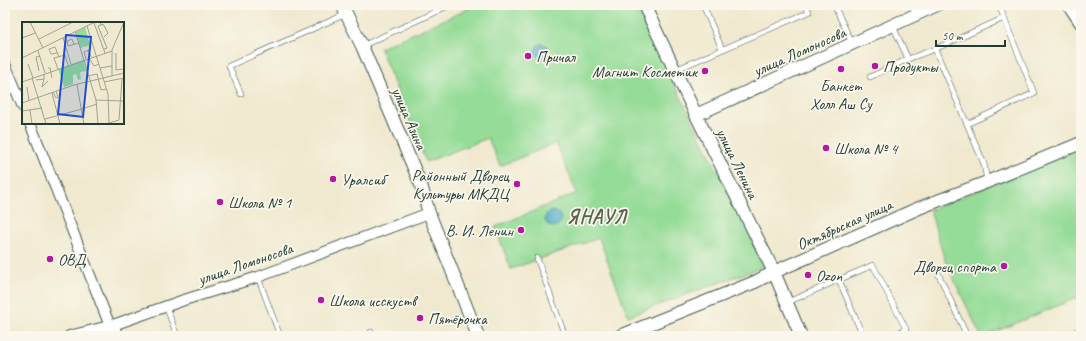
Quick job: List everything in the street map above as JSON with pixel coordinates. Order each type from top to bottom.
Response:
[{"type":"street","name":"улица Ленина","points":[[644,5],[696,115],[774,272],[801,336]]},
{"type":"street","name":"улица Ломоносова","points":[[696,115],[937,5]]},
{"type":"street","points":[[1069,5],[1081,23]]},
{"type":"street","name":"улица Азина","points":[[344,10],[362,46],[421,185],[429,214],[478,336]]},
{"type":"street","points":[[5,64],[22,105]]},
{"type":"street","points":[[30,124],[112,326],[118,336]]},
{"type":"street","name":"Октябрьская улица","points":[[620,336],[755,282],[774,272],[918,208],[987,182],[1081,143]]},
{"type":"street","name":"улица Ломоносова","points":[[69,336],[112,326],[166,306],[258,277],[429,214]]},
{"type":"street","points":[[1077,336],[1081,334]]},
{"type":"lane","points":[[362,46],[450,5]]},
{"type":"lane","points":[[702,5],[722,49]]},
{"type":"lane","points":[[675,70],[809,12],[806,5]]},
{"type":"lane","points":[[834,5],[853,44]]},
{"type":"lane","points":[[967,124],[1034,93],[999,5]]},
{"type":"lane","points":[[241,94],[229,66],[344,10]]},
{"type":"lane","points":[[870,78],[908,58],[935,49],[1004,18]]},
{"type":"lane","points":[[893,26],[908,58]]},
{"type":"lane","points":[[935,49],[984,164],[987,182]]},
{"type":"lane","points":[[537,258],[565,336]]},
{"type":"lane","points":[[787,303],[873,265],[906,330],[891,336]]},
{"type":"lane","points":[[938,273],[966,336]]},
{"type":"lane","points":[[258,277],[280,336]]},
{"type":"lane","points":[[839,280],[863,336]]},
{"type":"lane","points":[[166,306],[177,336]]},
{"type":"green space","points":[[477,5],[635,5],[765,266],[628,316],[599,238],[511,269],[495,227],[577,193],[556,143],[500,166],[488,138],[426,162],[380,48]]},
{"type":"green space","points":[[1081,148],[1081,296],[985,336],[981,336],[945,261],[930,210]]},
{"type":"water","points":[[542,44],[547,46],[549,51],[547,56],[542,58],[537,56],[535,51],[537,46]]},
{"type":"water","points":[[553,211],[559,213],[561,219],[559,225],[553,227],[547,225],[545,219],[547,213]]},
{"type":"place","name":"Причал","points":[[528,56]]},
{"type":"place","name":"Продукты","points":[[875,66]]},
{"type":"place","name":"Банкет Холл Аш Су","points":[[841,69]]},
{"type":"place","name":"Магнит Косметик","points":[[705,71]]},
{"type":"place","name":"Школа № 4","points":[[826,148]]},
{"type":"place","name":"Уралсиб","points":[[333,179]]},
{"type":"place","name":"Районный Дворец Культуры МКДЦ","points":[[517,184]]},
{"type":"place","name":"Школа № 1","points":[[220,202]]},
{"type":"place","name":"В. И. Ленин","points":[[521,230]]},
{"type":"place","name":"ОВД","points":[[50,259]]},
{"type":"place","name":"Дворец спорта","points":[[1004,266]]},
{"type":"place","name":"Ozon","points":[[808,275]]},
{"type":"place","name":"Школа исскуств","points":[[321,300]]},
{"type":"place","name":"Пятёрочка","points":[[420,318]]},
{"type":"district","name":"ЯНАУЛ","points":[[597,216]]}]
